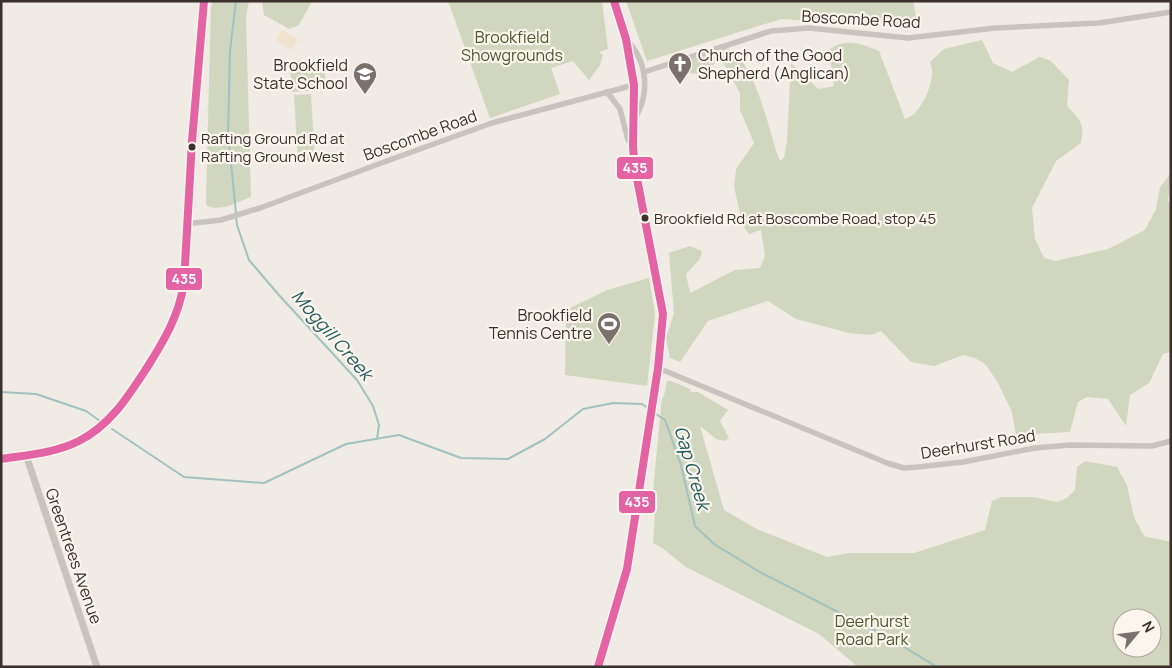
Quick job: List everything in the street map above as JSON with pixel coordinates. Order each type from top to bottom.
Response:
[{"type":"main road","points":[[1,459],[64,447],[88,436],[104,425],[118,412],[168,336],[182,297],[204,1]]},
{"type":"main road","points":[[598,667],[627,570],[656,383],[663,314],[635,168],[632,122],[634,85],[626,39],[614,1]]},
{"type":"street","name":"Boscombe Road","points":[[644,72],[771,31],[809,28],[908,38],[995,28],[1100,23],[1171,12]]},
{"type":"street","points":[[626,39],[633,46],[644,72],[641,109],[632,122]]},
{"type":"street","name":"Boscombe Road","points":[[187,222],[221,220],[492,124],[634,85]]},
{"type":"street","points":[[607,92],[620,109],[628,140],[633,147]]},
{"type":"street","name":"Deerhurst Road","points":[[658,368],[904,468],[964,462],[1036,448],[1070,445],[1152,446],[1171,441]]},
{"type":"street","name":"Greentrees Avenue","points":[[26,455],[97,667]]},
{"type":"green space","points":[[213,1],[249,1],[246,18],[251,197],[228,206],[216,208],[206,205],[211,7]]},
{"type":"green space","points":[[262,1],[312,1],[299,25],[289,29],[264,15]]},
{"type":"green space","name":"Brookfield Showgrounds","points":[[448,1],[602,1],[608,49],[599,52],[603,55],[600,65],[589,80],[573,61],[551,68],[560,94],[490,118]]},
{"type":"green space","points":[[626,1],[913,1],[918,27],[902,24],[781,19],[647,61]]},
{"type":"green space","points":[[982,40],[993,63],[1012,72],[1040,57],[1051,61],[1069,80],[1067,106],[1082,126],[1082,136],[1081,143],[1056,161],[1032,208],[1035,239],[1044,258],[1055,261],[1108,249],[1145,230],[1156,209],[1160,187],[1171,173],[1168,201],[1171,205],[1171,352],[1163,354],[1149,383],[1130,395],[1126,426],[1108,399],[1087,397],[1078,402],[1070,432],[1016,435],[1012,412],[997,381],[985,364],[975,358],[963,355],[934,366],[911,362],[881,331],[871,335],[849,333],[796,319],[768,301],[708,321],[680,362],[670,358],[666,338],[674,313],[669,253],[690,246],[702,251],[700,259],[686,274],[690,293],[735,270],[760,268],[765,256],[761,230],[749,234],[743,226],[734,187],[736,169],[754,143],[740,110],[740,93],[721,59],[700,74],[679,72],[682,63],[707,51],[721,47],[733,51],[743,62],[759,95],[780,161],[784,158],[787,141],[791,63],[818,89],[834,86],[829,50],[835,46],[853,43],[879,51],[905,119],[910,117],[924,101],[931,81],[932,68],[930,62],[944,49]]},
{"type":"green space","points":[[324,59],[326,90],[292,92],[290,61]]},
{"type":"green space","points":[[311,94],[315,160],[298,161],[294,95]]},
{"type":"green space","name":"Brookfield Tennis Centre","points":[[649,278],[655,314],[647,386],[565,375],[566,310],[607,290]]},
{"type":"green space","name":"Deerhurst Road Park","points":[[667,381],[671,381],[690,389],[691,392],[698,392],[728,410],[720,421],[729,438],[725,441],[716,439],[700,426],[724,510],[757,529],[827,557],[849,553],[914,553],[985,530],[992,501],[1002,497],[1033,497],[1057,502],[1067,498],[1075,490],[1077,467],[1085,461],[1117,467],[1127,485],[1134,517],[1144,536],[1171,542],[1171,667],[858,667],[819,634],[686,567],[653,543],[655,515],[651,512],[662,398]]},
{"type":"sand","points":[[281,31],[285,31],[298,40],[291,50],[276,40]]},
{"type":"waterway","name":"Moggill Creek","points":[[236,1],[230,51],[228,133],[236,213]]},
{"type":"waterway","name":"Moggill Creek","points":[[236,217],[249,260],[357,380],[373,406],[379,425],[377,439]]},
{"type":"waterway","name":"Moggill Creek","points":[[1,392],[36,394],[86,411],[100,421]]},
{"type":"waterway","name":"Gap Creek","points":[[112,429],[184,477],[264,483],[346,444],[399,435],[461,458],[508,459],[545,439],[583,409],[613,403],[642,404],[649,409]]},
{"type":"waterway","name":"Gap Creek","points":[[653,412],[665,420],[681,465],[695,526],[714,544],[758,571],[891,639],[937,667]]},
{"type":"transit line","name":"435","points":[[1,459],[41,453],[70,445],[101,427],[134,388],[166,336],[179,306],[184,283],[192,141],[204,1]]},
{"type":"transit line","name":"435","points":[[598,667],[627,569],[658,368],[663,314],[635,168],[633,147],[634,85],[626,39],[614,1]]},
{"type":"place","name":"Church of the Good Shepherd (Anglican)","points":[[680,85]]},
{"type":"place","name":"Brookfield State School","points":[[365,95]]},
{"type":"place","name":"Rafting Ground Rd at Rafting Ground West","points":[[192,147]]},
{"type":"place","name":"Brookfield Rd at Boscombe Road, stop 45","points":[[645,218]]},
{"type":"place","name":"Brookfield Tennis Centre","points":[[609,345]]}]
